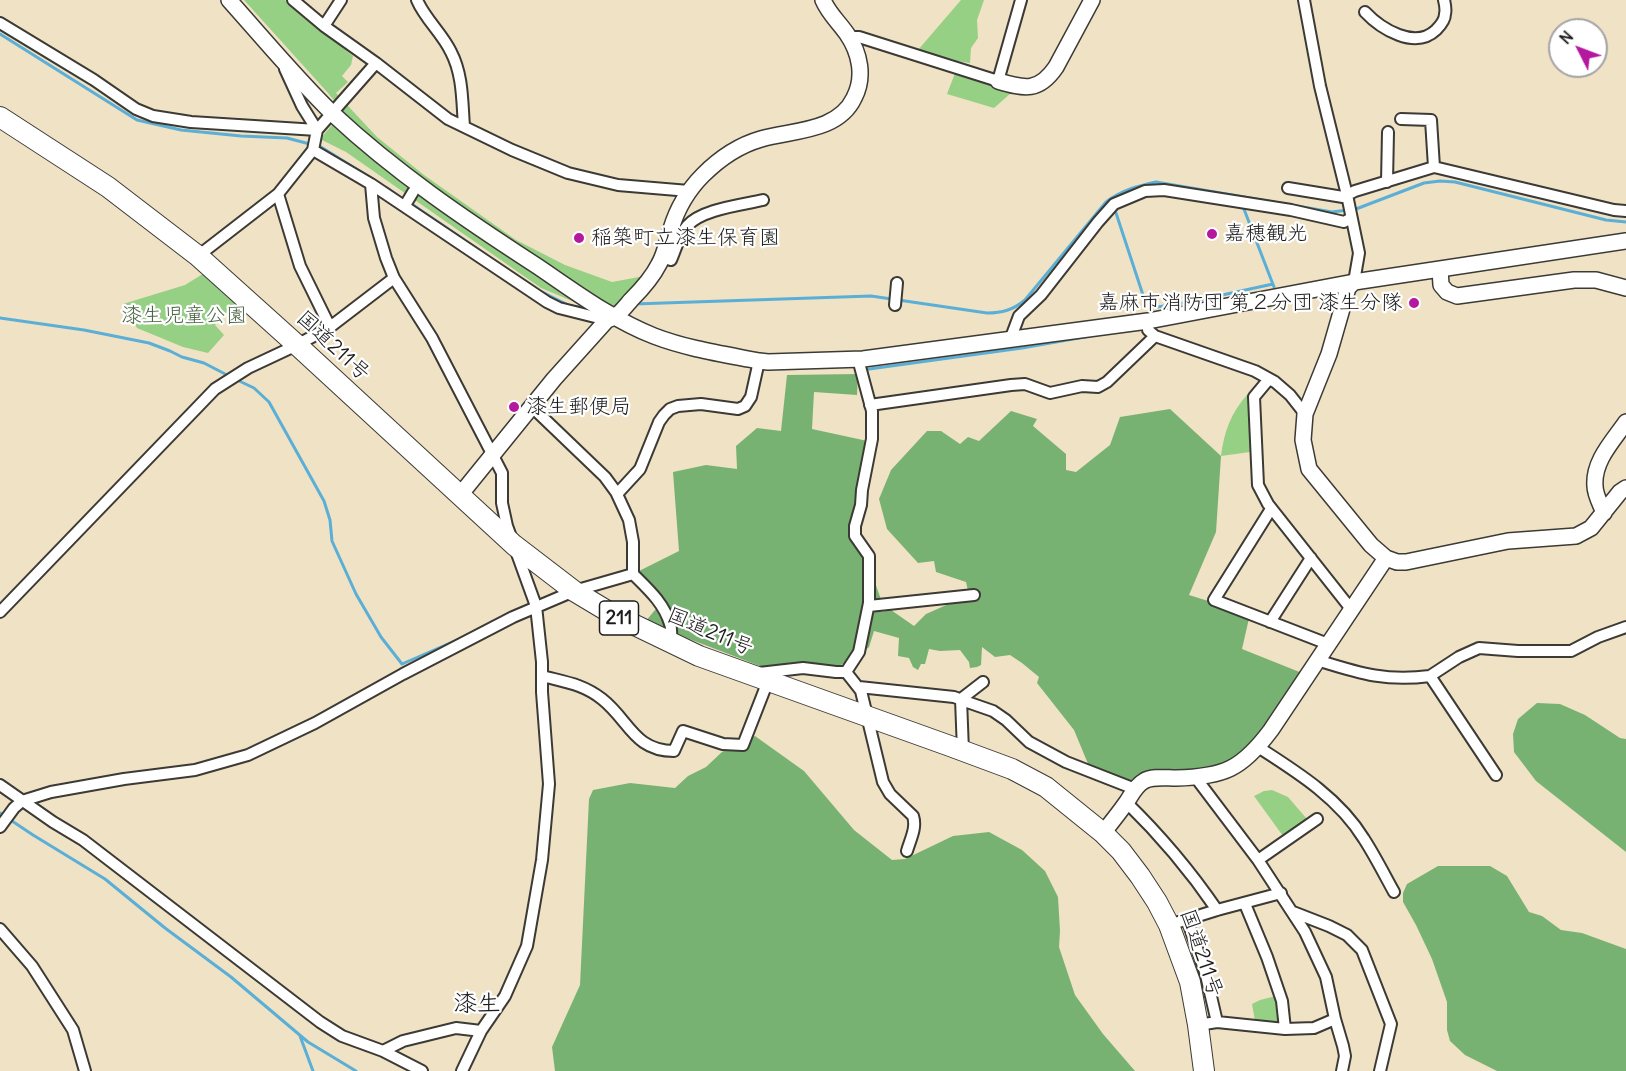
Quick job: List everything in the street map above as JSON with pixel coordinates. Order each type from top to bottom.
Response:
[{"type":"highway","name":"国道211号","points":[[0,117],[108,187],[198,256],[514,545],[574,591],[614,615],[699,656],[963,751],[1012,770],[1046,787],[1103,833],[1121,851],[1157,902],[1178,922],[1190,982],[1207,1024],[1204,1071]]},
{"type":"street","points":[[229,0],[332,112],[373,149],[492,237],[611,319]]},
{"type":"street","points":[[324,26],[341,0]]},
{"type":"street","points":[[417,0],[456,63],[461,80],[464,126]]},
{"type":"street","points":[[460,495],[554,379],[647,283],[662,257],[678,211],[689,191],[704,174],[743,146],[761,139],[813,128],[840,116],[850,105],[861,78],[856,51],[849,37],[828,12],[823,0]]},
{"type":"street","points":[[998,81],[1021,0]]},
{"type":"street","points":[[849,37],[859,37],[998,81],[1029,88],[1040,85],[1049,78],[1092,0]]},
{"type":"street","points":[[1304,0],[1320,86],[1359,253],[1354,282],[1348,288],[1329,354],[1305,414],[1303,440],[1309,469],[1371,545],[1386,558],[1397,562],[1508,541],[1576,536],[1590,528],[1624,492]]},
{"type":"street","points":[[1365,12],[1374,22],[1391,32],[1406,37],[1425,37],[1434,32],[1446,15],[1444,0]]},
{"type":"street","points":[[297,1],[324,26],[448,119],[512,150],[568,172],[618,185],[689,191]]},
{"type":"street","points":[[0,23],[94,80],[136,109],[153,116],[191,122],[317,130]]},
{"type":"street","points":[[279,56],[302,106],[317,130]]},
{"type":"street","points":[[198,256],[278,194],[313,150],[317,130],[376,63]]},
{"type":"street","points":[[1401,118],[1431,120],[1434,166]]},
{"type":"street","points":[[1387,182],[1388,132]]},
{"type":"street","points":[[313,150],[371,184],[559,308],[611,319],[676,344],[699,350],[768,362],[858,359],[1148,321],[1354,282],[1626,241]]},
{"type":"street","points":[[1288,188],[1343,197],[1434,166],[1626,211]]},
{"type":"street","points":[[371,184],[374,218],[394,278],[432,338],[502,473],[502,503],[536,606],[542,662],[549,784],[542,860],[527,946],[505,996],[481,1032],[462,1071]]},
{"type":"street","points":[[1010,340],[1019,316],[1041,295],[1114,204],[1145,191],[1164,190],[1291,210],[1344,222],[1351,218]]},
{"type":"street","points":[[278,194],[300,266],[330,327]]},
{"type":"street","points":[[662,257],[671,260],[688,225],[697,218],[708,212],[763,200]]},
{"type":"street","points":[[1440,269],[1441,285],[1448,292],[1457,296],[1574,280],[1596,280],[1626,288]]},
{"type":"street","points":[[0,612],[215,389],[248,368],[330,327],[394,278]]},
{"type":"street","points":[[895,305],[897,283]]},
{"type":"street","points":[[1148,321],[1148,330],[1155,336],[1256,371],[1275,382],[1290,395],[1305,414]]},
{"type":"street","points":[[870,405],[1011,385],[1025,384],[1048,393],[1082,386],[1098,387],[1107,382],[1155,336]]},
{"type":"street","points":[[846,672],[859,652],[868,606],[868,556],[855,536],[855,526],[861,505],[863,481],[872,439],[870,405],[858,359]]},
{"type":"street","points":[[617,494],[640,469],[659,422],[670,409],[701,404],[738,409],[745,406],[751,397],[759,360]]},
{"type":"street","points":[[1269,379],[1254,397],[1258,485],[1271,509],[1351,609]]},
{"type":"street","points":[[532,406],[605,477],[617,494],[629,520],[633,542],[633,574],[655,594],[665,610],[671,625],[671,643]]},
{"type":"street","points":[[1604,513],[1595,488],[1595,477],[1599,461],[1624,429]]},
{"type":"street","points":[[1271,509],[1214,600],[1328,644]]},
{"type":"street","points":[[1270,622],[1311,558]]},
{"type":"street","points":[[1103,833],[1143,781],[1196,778],[1222,773],[1233,768],[1258,747],[1386,558]]},
{"type":"street","points":[[0,827],[22,801],[51,792],[124,779],[195,770],[248,755],[315,723],[455,645],[536,606],[574,591],[633,574]]},
{"type":"street","points":[[868,606],[974,595]]},
{"type":"street","points":[[1317,660],[1365,674],[1391,679],[1413,679],[1430,676],[1459,657],[1479,648],[1571,651],[1626,627]]},
{"type":"street","points":[[749,674],[803,668],[846,672],[861,691],[883,782],[890,794],[913,816],[915,821],[907,851]]},
{"type":"street","points":[[542,676],[582,686],[603,699],[644,744],[664,751],[674,751],[683,731],[723,744],[743,745],[768,681]]},
{"type":"street","points":[[1430,676],[1496,775]]},
{"type":"street","points":[[961,699],[984,682]]},
{"type":"street","points":[[859,687],[961,699],[993,711],[1029,742],[1131,796],[1217,910]]},
{"type":"street","points":[[961,699],[963,751]]},
{"type":"street","points":[[1258,747],[1302,774],[1347,816],[1363,837],[1394,892]]},
{"type":"street","points":[[1196,778],[1258,860],[1305,932],[1326,976],[1345,1056],[1342,1071]]},
{"type":"street","points":[[0,785],[83,840],[320,1022],[342,1036],[383,1051],[422,1071]]},
{"type":"street","points":[[1258,860],[1317,819]]},
{"type":"street","points":[[1178,922],[1281,893]]},
{"type":"street","points":[[1245,904],[1280,995],[1285,1029]]},
{"type":"street","points":[[1293,912],[1347,935],[1362,950],[1391,1024],[1380,1071]]},
{"type":"street","points":[[0,929],[32,966],[73,1030],[85,1071]]},
{"type":"street","points":[[1207,1024],[1285,1029],[1314,1028],[1335,1019]]},
{"type":"street","points":[[383,1051],[403,1041],[456,1028],[481,1032]]},
{"type":"green space","points":[[244,0],[285,0],[353,56],[351,65],[342,76],[348,82],[336,93],[377,137],[424,175],[516,240],[565,265],[612,282],[650,275],[623,305],[589,308],[541,288],[346,152],[320,139],[345,114]]},
{"type":"green space","points":[[961,0],[984,0],[977,20],[978,38],[971,48],[970,63],[957,61],[958,68],[1019,86],[994,108],[947,94],[957,68],[955,60],[918,50]]},
{"type":"green space","name":"漆生児童公園","points":[[206,272],[238,300],[215,325],[224,335],[208,353],[183,347],[137,328],[123,304],[185,285]]},
{"type":"green space","points":[[858,374],[857,395],[814,392],[812,429],[872,442],[855,527],[883,605],[881,612],[891,610],[914,626],[926,614],[969,595],[966,582],[936,572],[934,561],[918,563],[887,529],[879,499],[891,470],[927,431],[941,431],[960,444],[968,437],[979,441],[1011,411],[1037,419],[1033,426],[1066,454],[1066,470],[1076,472],[1110,445],[1120,417],[1170,409],[1221,456],[1216,532],[1189,595],[1250,614],[1242,649],[1307,675],[1233,768],[1152,779],[1135,789],[1091,771],[1074,730],[1037,683],[1039,677],[1010,655],[995,657],[982,647],[981,665],[977,667],[970,668],[969,662],[960,650],[929,649],[925,664],[921,664],[918,670],[913,667],[909,658],[898,656],[899,638],[874,631],[869,647],[855,659],[831,669],[765,668],[645,622],[660,604],[633,574],[679,551],[673,472],[706,465],[737,469],[736,446],[757,428],[781,431],[787,375]]},
{"type":"green space","points":[[1248,394],[1250,452],[1221,456],[1229,423]]},
{"type":"green space","points":[[1537,703],[1560,704],[1585,715],[1620,738],[1626,739],[1626,852],[1536,781],[1514,752],[1513,734],[1518,719]]},
{"type":"green space","points":[[755,736],[804,771],[854,830],[892,860],[905,859],[953,836],[989,832],[1022,850],[1045,871],[1058,897],[1059,947],[1075,995],[1103,1034],[1135,1071],[555,1071],[552,1047],[580,985],[589,799],[593,790],[630,783],[675,788],[688,776],[706,767],[722,752]]},
{"type":"green space","points":[[1272,790],[1288,797],[1307,819],[1283,836],[1254,796]]},
{"type":"green space","points":[[1438,866],[1490,866],[1507,876],[1529,912],[1542,916],[1561,930],[1582,933],[1626,949],[1626,1071],[1497,1071],[1465,1055],[1450,1041],[1447,1030],[1447,1002],[1432,959],[1403,902],[1403,893],[1407,884]]},
{"type":"green space","points":[[1280,995],[1285,1029],[1256,1026],[1252,1004]]},
{"type":"waterway","points":[[0,34],[137,120],[181,130],[287,138],[321,147],[374,180]]},
{"type":"waterway","points":[[634,304],[871,296],[987,313],[1002,312],[1012,309],[1025,300],[1106,202],[1124,191],[1156,182],[1332,212],[1356,209],[1424,183],[1455,182],[1606,220],[1626,222]]},
{"type":"waterway","points":[[387,188],[404,200]]},
{"type":"waterway","points":[[410,203],[479,250]]},
{"type":"waterway","points":[[1242,204],[1274,287]]},
{"type":"waterway","points":[[1113,208],[1143,295],[1151,308],[1273,284]]},
{"type":"waterway","points":[[542,292],[570,306],[589,308]]},
{"type":"waterway","points":[[0,318],[84,330],[149,343],[182,357],[204,363],[229,376]]},
{"type":"waterway","points":[[862,370],[1022,348],[1090,336]]},
{"type":"waterway","points":[[235,379],[254,388],[269,402],[324,501],[330,520],[332,541],[356,594],[381,637],[402,664],[457,640]]},
{"type":"waterway","points":[[0,813],[105,879],[165,928],[231,977],[308,1042],[356,1071]]},
{"type":"waterway","points":[[300,1036],[313,1071]]},
{"type":"place","name":"嘉穂観光","points":[[1212,234]]},
{"type":"place","name":"稲築町立漆生保育園","points":[[579,238]]},
{"type":"place","name":"嘉麻市消防団 第２分団 漆生分隊","points":[[1414,303]]},
{"type":"place","name":"漆生郵便局","points":[[514,407]]},
{"type":"district","name":"漆生","points":[[477,1004]]}]
